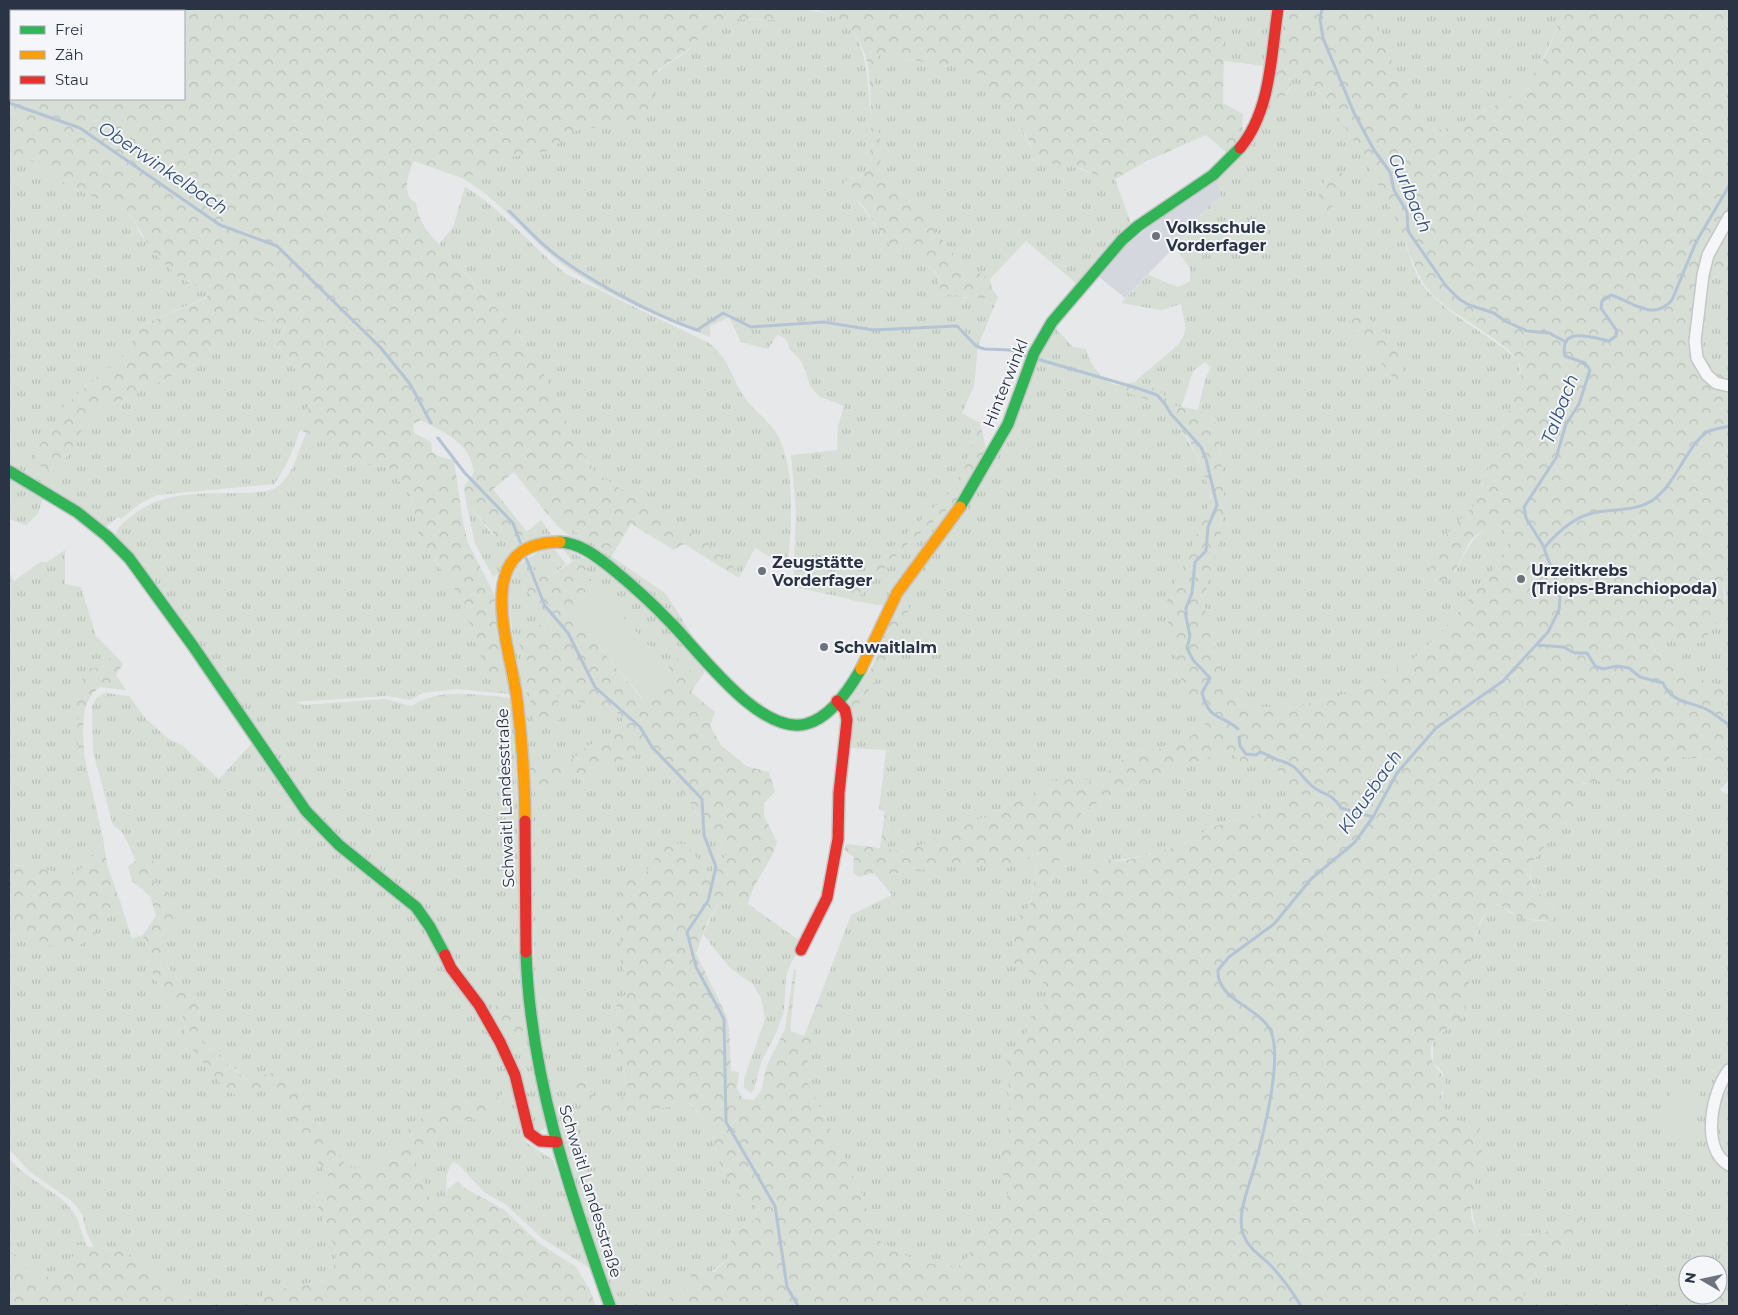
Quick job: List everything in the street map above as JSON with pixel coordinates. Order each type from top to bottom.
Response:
[{"type":"street","name":"Hinterwinkl","points":[[780,721],[796,725],[810,722],[824,714],[837,701],[864,666],[889,607],[898,591],[948,524],[990,459],[1010,420],[1030,360],[1044,332],[1124,238],[1146,221],[1202,185],[1234,154],[1247,138],[1260,114],[1278,9]]},
{"type":"street","points":[[1729,217],[1708,256],[1703,274],[1695,341],[1697,358],[1707,375],[1716,382],[1729,386]]},
{"type":"street","points":[[9,471],[77,512],[107,536],[129,558],[193,646],[306,811],[332,839],[416,907],[430,927],[451,968],[482,1010],[500,1042],[515,1075],[529,1133],[540,1141],[557,1142]]},
{"type":"street","name":"Schwaitl Landesstraße","points":[[610,1306],[557,1142],[537,1059],[530,1011],[526,969],[522,734],[501,597],[506,571],[518,557],[534,546],[558,543],[582,548],[604,563],[658,610],[733,693],[780,721]]},
{"type":"street","points":[[802,950],[827,898],[838,839],[839,793],[846,745],[847,720],[845,710],[837,701]]},
{"type":"street","points":[[1729,1070],[1715,1096],[1712,1134],[1718,1154],[1729,1165]]},
{"type":"shaded area","name":"Volksschule Vorderfager","points":[[1215,174],[1221,196],[1182,230],[1187,234],[1125,298],[1093,272]]},
{"type":"green space","points":[[9,9],[789,9],[775,20],[723,19],[711,22],[693,46],[658,70],[653,84],[655,113],[643,119],[569,132],[550,151],[509,157],[474,175],[462,178],[414,161],[407,184],[411,200],[416,203],[418,214],[426,230],[513,326],[534,354],[584,456],[597,474],[702,540],[727,560],[735,569],[739,578],[684,544],[674,550],[631,524],[611,557],[548,515],[514,472],[493,489],[527,532],[516,540],[500,541],[466,502],[464,487],[474,472],[467,453],[462,446],[447,434],[421,420],[413,424],[414,433],[431,442],[432,452],[440,457],[454,460],[463,523],[468,543],[494,594],[508,673],[488,679],[469,622],[451,582],[420,541],[411,495],[387,467],[352,463],[320,438],[299,430],[309,408],[292,361],[277,345],[285,328],[264,320],[246,319],[187,369],[91,415],[58,471],[51,472],[35,463],[36,448],[50,435],[64,406],[126,352],[142,325],[207,298],[208,291],[179,278],[153,252],[133,219],[123,209],[57,179],[35,162],[9,156]]},
{"type":"green space","points":[[789,9],[813,11],[831,16],[845,24],[855,35],[862,49],[868,85],[872,151],[866,171],[858,177],[849,179],[843,187],[858,202],[882,235],[896,250],[906,246],[914,250],[924,266],[936,273],[939,288],[964,298],[998,297],[978,346],[974,386],[962,413],[980,423],[965,467],[948,494],[865,574],[846,598],[793,587],[796,511],[791,455],[837,450],[838,426],[844,406],[819,396],[810,386],[805,369],[799,358],[789,349],[786,340],[777,335],[768,349],[741,342],[729,317],[710,326],[710,337],[622,299],[588,281],[557,260],[492,199],[462,178],[474,175],[509,157],[550,151],[569,132],[656,108],[652,95],[652,84],[655,76],[693,46],[709,24],[721,19],[731,18],[770,19],[780,16]]},
{"type":"green space","points":[[812,9],[1215,9],[1224,51],[1223,103],[1243,114],[1242,126],[1245,135],[1228,154],[1206,135],[1147,161],[1115,179],[1101,177],[1081,168],[1048,163],[1036,158],[1027,137],[1004,102],[974,70],[966,66],[880,55],[874,76],[875,104],[881,145],[879,175],[899,190],[922,213],[961,264],[990,279],[992,289],[998,297],[970,298],[942,293],[935,270],[924,266],[914,250],[906,246],[896,250],[891,248],[863,206],[843,187],[844,181],[863,174],[868,164],[871,119],[867,62],[858,40],[845,24],[824,12]]},
{"type":"green space","points":[[1215,9],[1275,9],[1266,66],[1224,61],[1224,51]]},
{"type":"green space","points":[[1286,9],[1374,9],[1382,36],[1398,76],[1418,112],[1427,124],[1435,130],[1467,121],[1524,86],[1542,62],[1565,9],[1729,9],[1729,258],[1718,275],[1705,279],[1698,278],[1700,342],[1716,370],[1729,380],[1729,576],[1723,580],[1725,602],[1723,610],[1717,623],[1710,628],[1706,641],[1700,643],[1658,637],[1652,640],[1651,645],[1658,653],[1706,682],[1729,687],[1729,768],[1715,760],[1683,757],[1675,748],[1656,778],[1583,783],[1573,812],[1532,862],[1530,872],[1533,886],[1556,914],[1551,921],[1523,919],[1498,904],[1493,904],[1484,915],[1474,941],[1464,1014],[1462,1018],[1438,1036],[1431,1047],[1433,1063],[1446,1082],[1441,1094],[1446,1118],[1470,1122],[1481,1130],[1483,1140],[1482,1154],[1472,1201],[1471,1215],[1474,1227],[1488,1237],[1501,1235],[1521,1236],[1541,1233],[1578,1218],[1585,1221],[1582,1229],[1577,1238],[1560,1256],[1525,1284],[1524,1297],[1536,1306],[662,1306],[674,1293],[692,1287],[690,1270],[714,1272],[728,1259],[732,1232],[755,1220],[756,1205],[735,1191],[719,1162],[709,1125],[690,1103],[611,1117],[585,1108],[569,1079],[581,1076],[599,1104],[630,1095],[619,1055],[616,1006],[631,987],[621,962],[620,880],[645,874],[665,843],[685,844],[710,874],[728,853],[664,769],[639,753],[588,775],[578,775],[540,789],[530,784],[529,767],[536,766],[544,769],[574,758],[586,747],[620,730],[624,721],[618,713],[557,695],[562,717],[548,729],[534,721],[518,636],[531,624],[549,626],[547,608],[535,600],[523,585],[523,577],[528,570],[538,570],[549,577],[575,560],[585,567],[594,585],[586,591],[575,617],[642,699],[673,676],[668,667],[677,658],[700,679],[691,692],[715,712],[710,726],[721,745],[746,766],[769,772],[775,792],[764,803],[764,816],[777,842],[771,858],[750,895],[748,904],[719,902],[707,923],[696,953],[726,1015],[729,1027],[731,1071],[739,1072],[737,1089],[743,1099],[754,1100],[761,1091],[767,1065],[785,1029],[794,969],[796,970],[790,1031],[804,1036],[829,973],[832,972],[833,975],[809,1047],[806,1079],[863,1197],[876,1239],[916,1261],[956,1268],[965,1261],[979,1236],[1003,1209],[1011,1184],[1003,1175],[1000,1155],[1010,1125],[1007,1058],[1025,1039],[1029,1018],[1048,1002],[1048,989],[1039,977],[1014,963],[1013,923],[1031,903],[1038,854],[1014,864],[965,865],[897,873],[874,873],[858,877],[853,872],[854,857],[844,850],[847,844],[880,848],[885,811],[890,811],[887,849],[902,851],[927,843],[1030,795],[1051,781],[1089,780],[1094,786],[1101,783],[1112,767],[1134,751],[1158,749],[1202,731],[1206,725],[1185,694],[1165,610],[1169,594],[1186,561],[1208,509],[1211,496],[1200,462],[1188,438],[1156,403],[1128,393],[1120,385],[1135,382],[1147,386],[1160,391],[1172,405],[1198,410],[1214,418],[1219,438],[1225,505],[1220,540],[1203,600],[1222,674],[1235,701],[1243,706],[1255,708],[1306,704],[1367,689],[1416,657],[1440,634],[1504,557],[1508,544],[1507,534],[1500,527],[1485,530],[1472,539],[1451,575],[1445,580],[1438,581],[1429,578],[1434,559],[1445,538],[1455,524],[1477,501],[1520,381],[1519,362],[1506,348],[1444,305],[1420,278],[1398,224],[1367,163],[1341,121],[1313,84],[1298,69],[1283,98],[1271,99]],"holes":[[[1228,750],[1240,761],[1271,766],[1281,772],[1288,790],[1282,799],[1265,812],[1209,828],[1193,840],[1179,846],[1127,860],[1110,860],[1101,863],[1089,878],[1079,904],[1072,910],[1063,912],[1049,911],[1047,902],[1055,870],[1082,812],[1108,797]]]},
{"type":"green space","points":[[1374,9],[1565,9],[1543,59],[1524,86],[1467,121],[1435,130],[1427,124],[1418,112],[1398,76],[1382,36]]},
{"type":"green space","points":[[880,54],[930,63],[963,65],[976,71],[1005,103],[1032,150],[1101,177],[1115,179],[1132,226],[1076,283],[1026,241],[990,279],[961,264],[922,213],[899,190],[879,175],[881,145],[875,103],[874,75]]},
{"type":"green space","points":[[1298,68],[1314,85],[1355,142],[1399,225],[1419,279],[1427,290],[1451,312],[1508,351],[1519,361],[1520,381],[1477,501],[1452,528],[1454,574],[1471,543],[1476,537],[1490,528],[1500,527],[1507,534],[1508,544],[1504,557],[1440,634],[1416,657],[1367,689],[1306,704],[1255,708],[1243,706],[1235,701],[1222,674],[1203,600],[1225,505],[1219,438],[1214,418],[1198,410],[1205,380],[1211,367],[1205,362],[1193,371],[1181,408],[1172,405],[1160,391],[1135,382],[1178,344],[1183,337],[1185,331],[1181,304],[1161,310],[1121,303],[1148,275],[1178,287],[1190,281],[1190,268],[1174,247],[1187,235],[1182,230],[1221,196],[1216,178],[1271,99],[1289,91],[1291,78]]},
{"type":"green space","points":[[9,156],[35,162],[57,179],[123,209],[133,219],[141,235],[179,278],[208,291],[207,297],[142,325],[126,352],[64,406],[50,435],[36,448],[57,471],[91,415],[187,369],[246,319],[264,320],[285,328],[277,345],[292,361],[309,408],[290,457],[274,484],[157,495],[141,503],[121,519],[118,517],[106,527],[9,466]]},
{"type":"green space","points":[[1337,171],[1346,175],[1346,180],[1342,183],[1339,196],[1324,219],[1318,216],[1314,209],[1327,174]]},
{"type":"green space","points":[[465,187],[505,218],[566,274],[709,343],[721,355],[744,397],[775,431],[782,445],[787,461],[791,497],[788,567],[755,548],[739,578],[735,569],[727,560],[702,540],[597,474],[584,456],[534,354],[513,326],[439,244],[453,227]]},
{"type":"green space","points":[[1729,258],[1729,380],[1716,370],[1700,342],[1705,279],[1717,277]]},
{"type":"green space","points":[[1360,313],[1385,333],[1398,351],[1403,371],[1401,381],[1396,381],[1373,353],[1347,327],[1352,315]]},
{"type":"green space","points":[[1054,327],[1073,347],[1086,349],[1098,373],[1109,382],[1120,385],[1130,392],[1157,403],[1174,421],[1192,447],[1205,475],[1210,499],[1208,509],[1193,547],[1169,594],[1201,718],[1206,725],[1202,731],[1158,749],[1134,751],[1112,767],[1101,783],[1094,786],[1051,781],[1030,795],[927,843],[902,851],[887,849],[890,812],[879,810],[886,750],[850,748],[851,713],[888,659],[900,598],[1033,368]]},
{"type":"green space","points":[[980,423],[987,452],[954,504],[902,549],[855,601],[846,598],[865,574],[948,494],[965,467]]},
{"type":"green space","points":[[306,433],[320,437],[352,463],[387,467],[411,495],[420,541],[451,582],[469,622],[488,679],[508,673],[511,694],[456,689],[423,693],[410,700],[387,696],[295,702],[304,705],[385,699],[411,706],[435,696],[447,694],[473,694],[511,698],[514,716],[525,1022],[485,1007],[434,925],[329,831],[114,537],[119,527],[127,520],[145,507],[159,501],[187,495],[263,492],[274,489],[283,482],[292,469]]},
{"type":"green space","points":[[9,476],[43,496],[38,514],[26,525],[9,519]]},
{"type":"green space","points":[[466,502],[492,534],[516,540],[541,520],[551,534],[493,577],[475,543]]},
{"type":"green space","points":[[954,504],[885,606],[855,601],[902,549]]},
{"type":"green space","points":[[548,515],[666,594],[697,643],[560,528]]},
{"type":"green space","points":[[562,548],[595,563],[649,608],[705,671],[700,679],[677,659],[668,667],[594,585],[585,567],[575,560],[572,561]]},
{"type":"green space","points":[[65,550],[65,584],[81,587],[96,636],[114,654],[101,668],[89,668],[78,747],[84,756],[103,838],[98,851],[80,870],[63,875],[35,866],[9,865],[9,572],[14,581],[40,562],[47,562]]},
{"type":"green space","points":[[541,550],[555,550],[566,564],[549,577],[537,570],[528,570],[523,585],[535,600],[547,608],[549,626],[531,624],[556,694],[618,713],[624,721],[620,730],[586,747],[574,758],[544,769],[536,766],[529,767],[507,589],[518,565]]},
{"type":"green space","points":[[1729,576],[1729,687],[1706,682],[1658,653],[1651,645],[1652,640],[1658,637],[1700,643],[1708,637],[1708,630],[1726,598],[1723,580]]},
{"type":"green space","points":[[594,585],[668,667],[673,676],[643,699],[575,617],[586,591]]},
{"type":"green space","points":[[900,598],[909,601],[909,610],[877,677],[851,713],[846,704],[872,667]]},
{"type":"green space","points":[[114,654],[123,664],[116,675],[126,690],[100,687],[93,693],[85,709],[83,728],[84,756],[78,747],[77,689],[89,668],[101,668]]},
{"type":"green space","points":[[105,693],[129,696],[146,719],[170,740],[182,745],[219,779],[252,743],[302,814],[406,903],[475,1008],[514,1086],[497,1098],[456,1101],[417,1121],[394,1149],[367,1172],[346,1166],[297,1087],[248,1080],[204,1044],[197,1002],[164,962],[164,931],[147,877],[146,854],[136,861],[123,833],[113,825],[93,752],[92,706],[97,697]]},
{"type":"green space","points":[[1675,747],[1683,757],[1715,760],[1729,768],[1729,780],[1720,790],[1729,795],[1729,1266],[1728,1255],[1678,1255],[1678,1304],[1673,1306],[1536,1306],[1524,1297],[1525,1284],[1548,1266],[1579,1235],[1565,1226],[1555,1230],[1513,1237],[1498,1235],[1490,1238],[1481,1235],[1475,1227],[1470,1198],[1483,1139],[1478,1125],[1452,1120],[1446,1118],[1443,1114],[1444,1076],[1433,1063],[1433,1039],[1462,1018],[1474,941],[1485,914],[1493,904],[1531,920],[1551,921],[1554,918],[1554,909],[1543,899],[1532,883],[1532,862],[1573,812],[1580,786],[1588,782],[1656,778]]},
{"type":"green space","points":[[1228,750],[1240,761],[1271,766],[1281,772],[1288,790],[1282,800],[1274,807],[1254,816],[1211,827],[1193,840],[1173,848],[1136,857],[1103,861],[1093,875],[1079,905],[1068,912],[1049,911],[1047,903],[1055,870],[1082,812],[1108,797]]},
{"type":"green space","points":[[639,753],[664,769],[728,853],[710,874],[685,844],[621,962],[631,987],[616,1006],[619,1055],[630,1096],[599,1104],[581,1076],[585,1108],[611,1117],[689,1103],[709,1125],[719,1162],[735,1191],[756,1205],[755,1220],[732,1232],[728,1259],[692,1287],[675,1293],[662,1306],[616,1306],[576,1189],[551,1096],[535,1001],[530,784],[540,789],[578,775],[588,775]]},
{"type":"green space","points":[[103,838],[107,865],[121,904],[78,947],[35,945],[9,931],[9,865],[35,866],[63,875],[80,870],[98,851]]},
{"type":"green space","points":[[1038,853],[1031,903],[1013,923],[1014,963],[1039,977],[1048,989],[1048,1002],[1029,1018],[1025,1039],[1007,1058],[1010,1125],[1000,1155],[1011,1184],[1003,1209],[979,1236],[965,1261],[955,1268],[916,1261],[876,1239],[863,1197],[806,1079],[808,1047],[833,975],[832,972],[829,973],[851,915],[892,895],[874,873],[929,869]]},
{"type":"green space","points":[[146,854],[157,865],[147,877],[167,890],[176,922],[164,931],[164,962],[197,1002],[204,1044],[247,1080],[279,1071],[297,1087],[346,1166],[367,1172],[394,1149],[416,1121],[456,1101],[497,1098],[514,1086],[516,1097],[487,1118],[446,1122],[416,1163],[430,1199],[444,1201],[448,1189],[458,1181],[463,1187],[503,1209],[539,1243],[576,1267],[590,1290],[596,1306],[257,1306],[265,1292],[330,1279],[337,1254],[314,1198],[331,1180],[301,1134],[277,1086],[235,1095],[225,1089],[188,1044],[182,1014],[154,978],[143,935],[156,916],[150,896],[132,881],[128,866]]},
{"type":"green space","points":[[719,902],[748,904],[803,943],[790,965],[786,977],[784,1011],[777,1031],[761,1062],[754,1090],[751,1093],[744,1088],[744,1079],[765,1019],[761,998],[753,984],[730,968],[703,934]]},
{"type":"green space","points":[[121,904],[132,939],[143,935],[154,978],[182,1014],[188,1044],[225,1089],[277,1086],[301,1134],[331,1180],[314,1198],[337,1254],[330,1279],[265,1292],[257,1306],[200,1306],[121,1251],[94,1247],[87,1234],[82,1214],[73,1202],[29,1171],[9,1149],[9,931],[35,944],[78,947]]},
{"type":"green space","points":[[503,1005],[525,1022],[526,1029],[520,1035],[497,1028],[485,1007]]},
{"type":"green space","points":[[497,1028],[520,1035],[526,1029],[546,1127],[540,1132],[537,1132]]},
{"type":"green space","points":[[1672,1083],[1701,1088],[1692,1146],[1663,1141]]},
{"type":"green space","points":[[516,1097],[521,1134],[527,1143],[553,1160],[591,1269],[543,1239],[505,1204],[484,1192],[459,1165],[453,1162],[448,1171],[444,1201],[430,1199],[416,1163],[446,1122],[487,1118]]},
{"type":"green space","points":[[9,1158],[24,1173],[60,1198],[76,1217],[87,1246],[77,1245],[62,1273],[33,1280],[15,1254],[9,1237]]},
{"type":"green space","points":[[9,1237],[15,1254],[33,1280],[62,1273],[77,1245],[121,1251],[200,1306],[9,1306]]},
{"type":"green space","points":[[1728,1267],[1729,1306],[1673,1306],[1678,1304],[1728,1305]]},
{"type":"waterway","name":"Gurlbach","points":[[1322,9],[1320,19],[1323,38],[1354,113],[1374,150],[1390,172],[1394,190],[1407,212],[1408,231],[1446,286],[1459,299],[1469,305],[1494,313],[1505,321],[1527,331],[1549,333],[1566,342]]},
{"type":"waterway","name":"Oberwinkelbach","points":[[9,103],[80,128],[220,225],[277,246],[380,347],[410,384],[431,423]]},
{"type":"waterway","name":"Talbach","points":[[1544,547],[1526,518],[1524,507],[1556,458],[1566,424],[1579,404],[1590,370],[1585,363],[1565,356],[1564,346],[1567,340],[1572,337],[1587,336],[1609,341],[1616,336],[1617,331],[1601,308],[1602,301],[1611,295],[1650,310],[1665,306],[1672,300],[1696,242],[1729,186]]},
{"type":"waterway","points":[[509,211],[545,246],[577,270],[617,294],[659,315],[697,330],[723,313],[751,327],[824,322],[873,330],[957,326],[976,346],[984,349],[1011,350],[1026,356]]},
{"type":"waterway","points":[[1037,359],[1157,395],[1171,414],[1201,447],[1206,459],[1217,505],[1208,527],[1206,551],[1195,562],[1192,593],[1186,608],[1190,636],[1187,648],[1193,660],[1210,678],[1202,693],[1208,709],[1238,729]]},
{"type":"waterway","name":"Klausbach","points":[[1301,1306],[1278,1273],[1246,1241],[1242,1228],[1241,1219],[1244,1200],[1259,1151],[1270,1101],[1275,1051],[1269,1028],[1262,1019],[1225,990],[1220,981],[1218,970],[1229,957],[1274,924],[1311,879],[1355,842],[1373,817],[1397,773],[1436,728],[1503,681],[1548,632],[1559,610],[1560,598],[1558,586],[1544,548],[1549,542],[1561,530],[1581,517],[1597,512],[1633,508],[1647,504],[1661,493],[1699,439],[1707,432],[1729,426]]},
{"type":"waterway","name":"Oberwinkelbach","points":[[438,438],[464,472],[513,523],[522,547]]},
{"type":"waterway","name":"Oberwinkelbach","points":[[526,558],[545,606],[568,633],[595,687],[640,727],[652,747],[702,799],[704,835],[716,867],[708,901],[687,932],[696,967],[724,1019],[726,1122],[775,1206],[787,1287],[798,1306]]},
{"type":"waterway","points":[[1537,645],[1563,647],[1575,653],[1587,653],[1595,666],[1603,669],[1617,666],[1629,668],[1640,677],[1663,683],[1667,690],[1676,698],[1706,709],[1729,725]]},
{"type":"waterway","points":[[1239,737],[1240,746],[1246,754],[1256,755],[1260,752],[1290,764],[1315,788],[1334,799],[1341,808],[1373,817]]},
{"type":"traffic: fast","points":[[960,507],[1008,424],[1034,353],[1052,322],[1122,240],[1138,226],[1213,175],[1240,148]]},
{"type":"traffic: fast","points":[[9,471],[77,512],[107,536],[129,558],[193,646],[306,811],[339,845],[416,907],[430,927],[445,955]]},
{"type":"traffic: fast","points":[[560,542],[586,550],[618,573],[664,616],[732,688],[750,705],[769,717],[788,724],[806,724],[815,721],[838,702],[851,686],[861,669]]},
{"type":"traffic: fast","points":[[526,952],[529,998],[535,1043],[554,1132],[566,1176],[610,1306]]},
{"type":"traffic: slow","points":[[861,669],[897,593],[960,507]]},
{"type":"traffic: slow","points":[[525,821],[524,775],[519,714],[504,627],[502,601],[504,578],[514,559],[531,547],[560,542]]},
{"type":"traffic: jam","points":[[1240,148],[1250,133],[1264,100],[1278,9]]},
{"type":"traffic: jam","points":[[801,950],[827,898],[838,839],[839,793],[847,720],[845,710],[837,701]]},
{"type":"traffic: jam","points":[[525,821],[526,952]]},
{"type":"traffic: jam","points":[[445,955],[451,968],[479,1005],[500,1042],[515,1075],[529,1133],[540,1141],[557,1142]]},
{"type":"place","name":"Volksschule Vorderfager","points":[[1156,236]]},
{"type":"place","name":"Zeugstätte Vorderfager","points":[[762,571]]},
{"type":"place","name":"Urzeitkrebs (Triops-Branchiopoda)","points":[[1521,579]]},
{"type":"place","name":"Schwaitlalm","points":[[824,647]]}]
